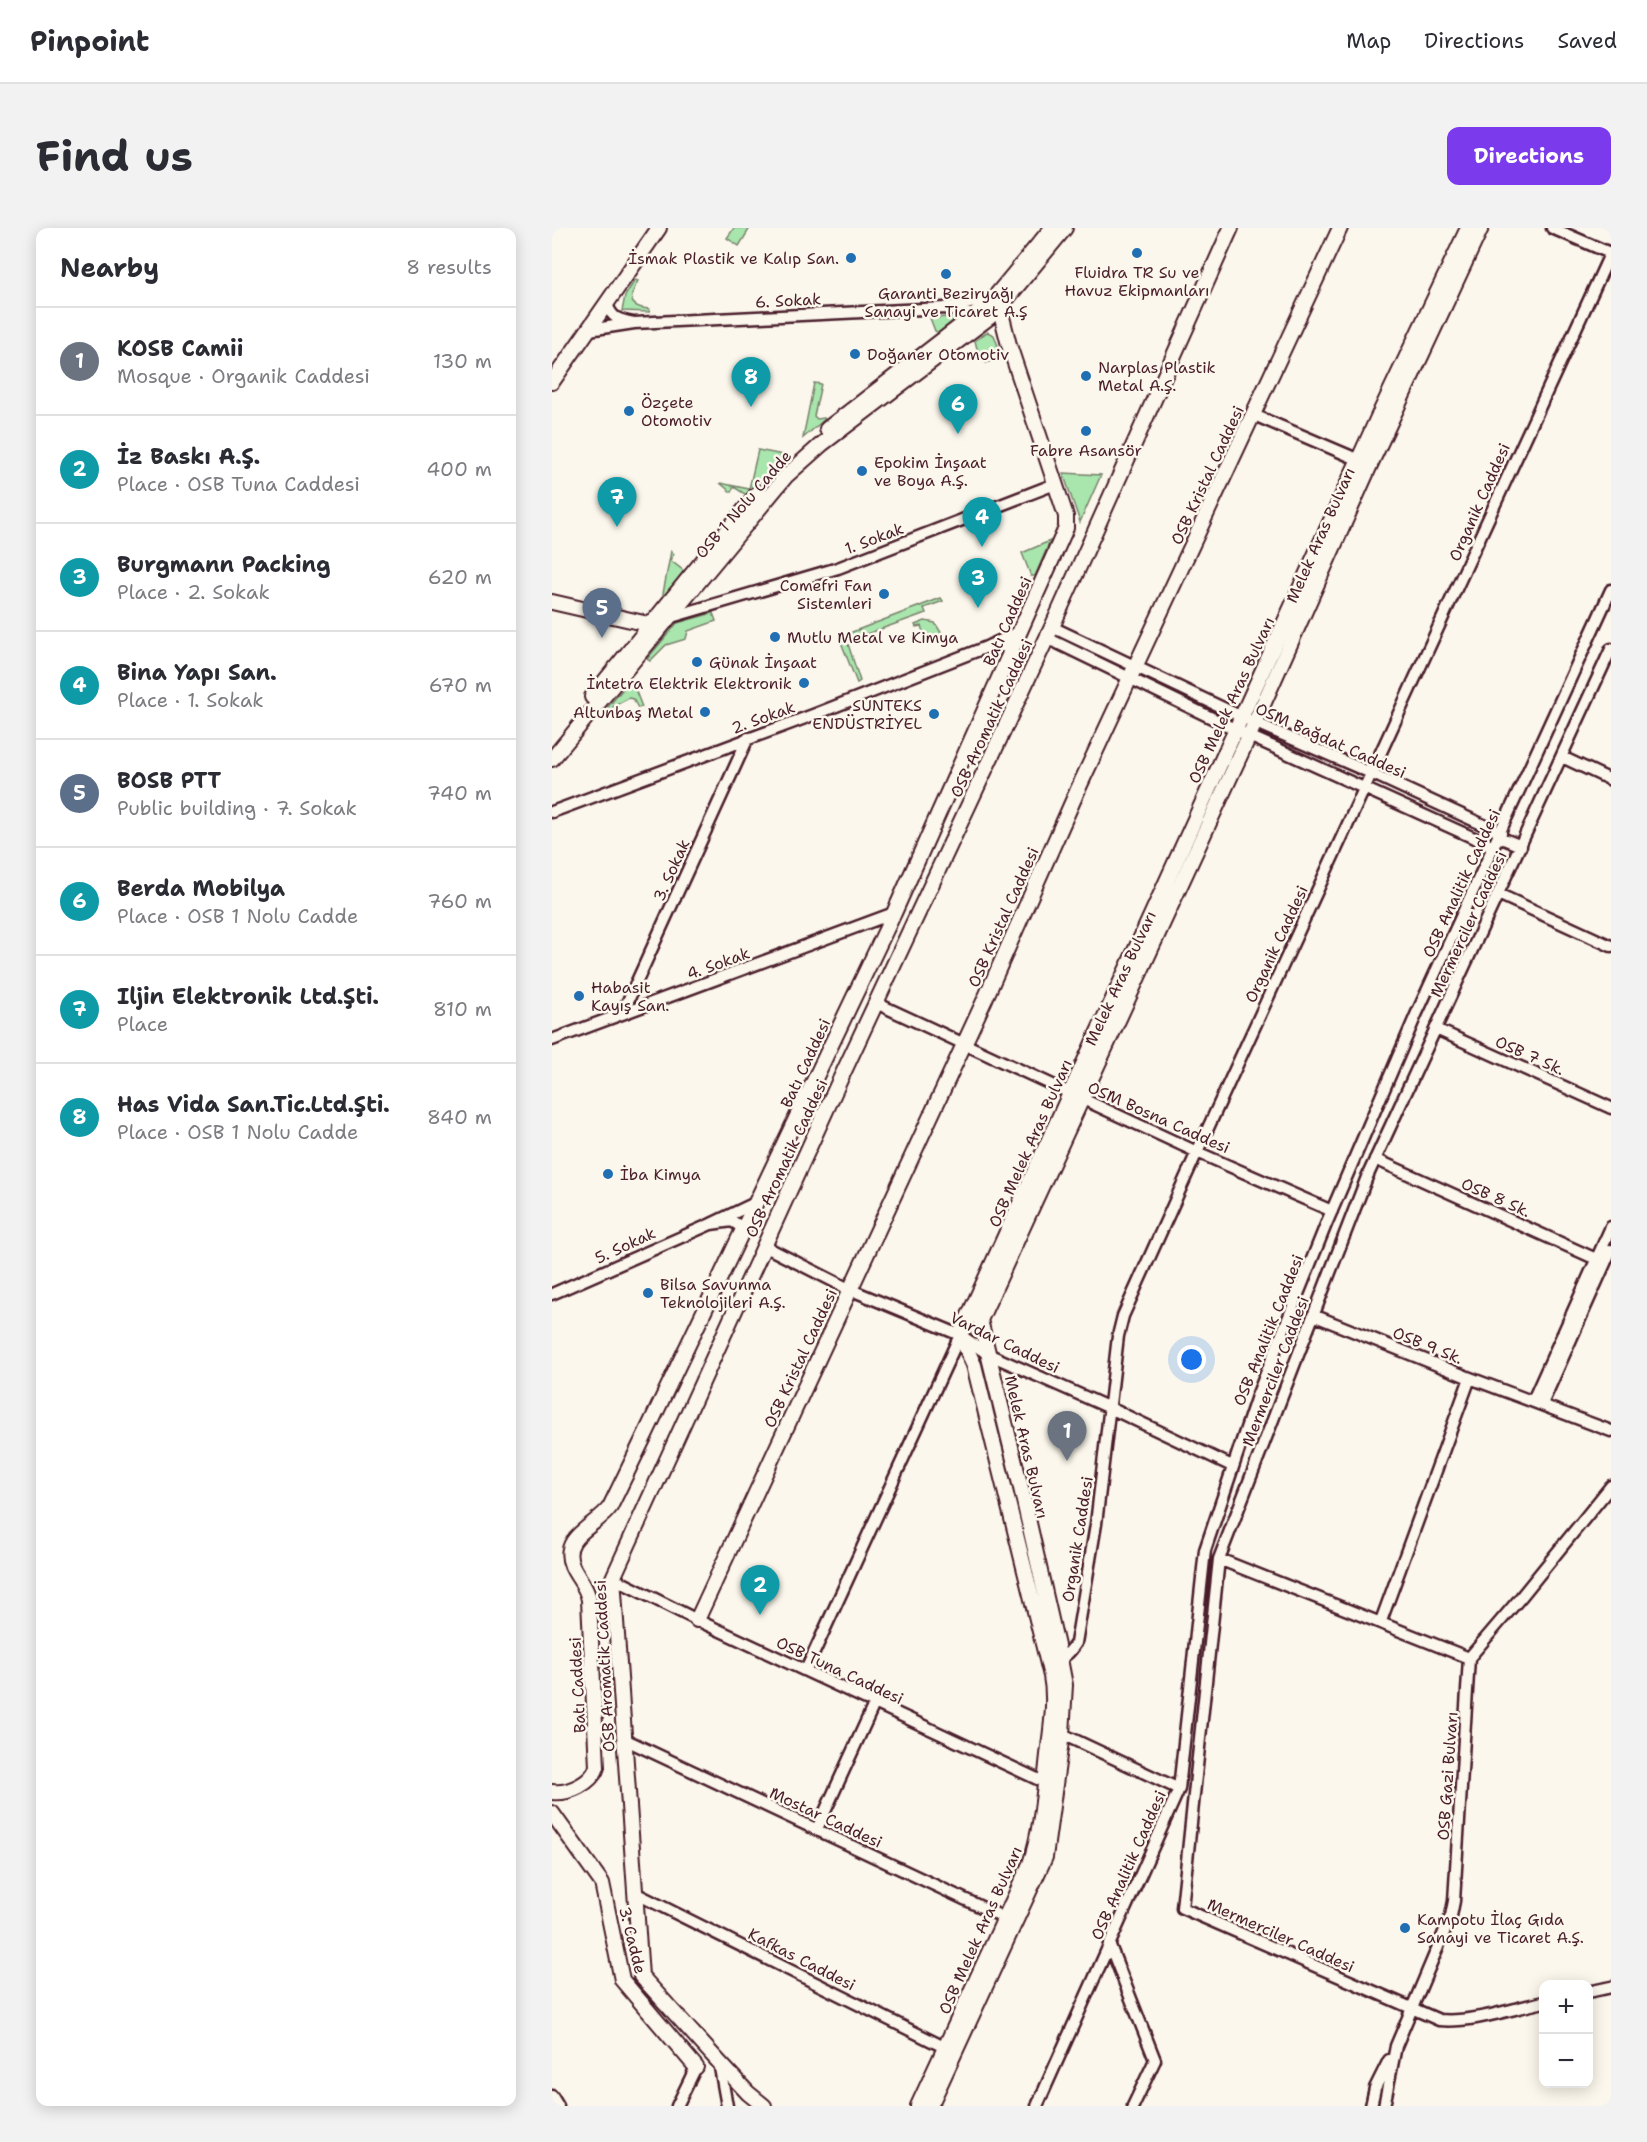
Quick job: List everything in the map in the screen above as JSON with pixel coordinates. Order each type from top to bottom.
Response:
[{"type":"street","points":[[552,382],[658,228]]},
{"type":"street","name":"OSB 1 Nolu Cadde","points":[[552,759],[765,486],[790,459],[846,414],[988,312],[1052,228]]},
{"type":"street","name":"OSB 1 Nolu Cadde","points":[[552,745],[660,621],[682,600],[777,485],[802,460],[988,312],[1065,228]]},
{"type":"street","name":"OSB Aromatik Caddesi","points":[[764,2106],[748,2093],[641,1976],[613,1578],[876,1003],[1049,633],[1231,228]]},
{"type":"street","name":"OSB Kristal Caddesi","points":[[697,1620],[964,1045],[1079,787],[1340,228]]},
{"type":"street","name":"OSB Melek Aras Bulvarı","points":[[918,2106],[950,2050],[1009,1920],[1033,1857],[1050,1785],[1056,1733],[1054,1660],[1027,1548],[974,1365],[960,1335],[1077,1097],[1162,888],[1245,726],[1468,228]]},
{"type":"street","name":"Melek Aras Bulvarı","points":[[1364,462],[1481,228]]},
{"type":"street","points":[[1552,228],[1611,253]]},
{"type":"street","name":"Organik Caddesi","points":[[1054,1660],[1070,1652],[1076,1643],[1096,1524],[1118,1336],[1123,1316],[1611,253]]},
{"type":"street","name":"6. Sokak","points":[[589,330],[634,323],[944,308],[971,303],[988,312]]},
{"type":"street","points":[[607,304],[615,318],[634,323]]},
{"type":"street","name":"6. Sokak","points":[[944,308],[988,312]]},
{"type":"street","points":[[988,312],[1009,345],[1066,516],[1065,532],[1089,544]]},
{"type":"street","points":[[1254,415],[1364,462]]},
{"type":"street","name":"1. Sokak","points":[[660,621],[838,568],[1055,484]]},
{"type":"street","name":"Batı Caddesi","points":[[552,1792],[564,1791],[585,1782],[596,1772],[598,1760],[589,1600],[571,1562],[570,1549],[577,1536],[610,1507],[755,1203],[794,1127],[894,913],[1065,532]]},
{"type":"street","name":"OSB Analitik Caddesi","points":[[1037,2106],[1179,1789],[1205,1550],[1257,1396],[1332,1211],[1416,1015],[1611,590]]},
{"type":"street","points":[[682,600],[699,609]]},
{"type":"street","points":[[552,602],[660,621]]},
{"type":"street","name":"2. Sokak","points":[[552,812],[1021,632]]},
{"type":"street","name":"OSM Bağdat Caddesi","points":[[1049,633],[1245,726],[1365,788],[1498,839]]},
{"type":"street","name":"2. Sokak","points":[[984,648],[1002,646],[1013,649]]},
{"type":"street","name":"Mermerciler Caddesi","points":[[1411,2008],[1182,1908],[1219,1559],[1375,1159],[1611,649]]},
{"type":"street","name":"OSM Bağdat Caddesi","points":[[1245,726],[1371,773],[1498,839]]},
{"type":"street","name":"3. Sokak","points":[[622,1014],[748,738]]},
{"type":"street","points":[[1562,757],[1611,780]]},
{"type":"street","points":[[1498,839],[1521,846]]},
{"type":"street","points":[[1498,894],[1611,946]]},
{"type":"street","name":"4. Sokak","points":[[552,1040],[894,913]]},
{"type":"street","name":"OSM Bosna Caddesi","points":[[876,1003],[1197,1152],[1332,1211]]},
{"type":"street","name":"OSB 7 Sk.","points":[[1436,1029],[1611,1108]]},
{"type":"street","name":"Melek Aras Bulvarı","points":[[1027,1548],[980,1320],[1077,1097]]},
{"type":"street","name":"OSB 8 Sk.","points":[[1375,1159],[1600,1261]]},
{"type":"street","name":"5. Sokak","points":[[552,1294],[755,1203]]},
{"type":"street","name":"5. Sokak","points":[[711,1224],[732,1221],[743,1228]]},
{"type":"street","points":[[1611,1227],[1600,1261],[1537,1402],[1611,1431]]},
{"type":"street","name":"Vardar Caddesi","points":[[764,1246],[849,1289],[960,1335],[988,1354],[1110,1408],[1232,1466]]},
{"type":"street","points":[[1600,1261],[1611,1250]]},
{"type":"street","name":"OSB 9 Sk.","points":[[1313,1315],[1470,1378],[1537,1402]]},
{"type":"street","points":[[806,1670],[960,1335]]},
{"type":"street","points":[[1381,1622],[1470,1378]]},
{"type":"street","points":[[1219,1559],[1469,1658],[1611,1486]]},
{"type":"street","name":"OSB Tuna Caddesi","points":[[613,1578],[697,1620],[1050,1785]]},
{"type":"street","name":"OSB Gazi Bulvarı","points":[[1384,2106],[1396,2046],[1451,1916],[1454,1901],[1469,1658]]},
{"type":"street","points":[[817,1828],[875,1702]]},
{"type":"street","points":[[1056,1733],[1179,1789]]},
{"type":"street","name":"Mostar Caddesi","points":[[624,1739],[1009,1920]]},
{"type":"street","name":"3. Cadde","points":[[552,1813],[602,1882],[622,1980],[696,2067]]},
{"type":"street","name":"Kafkas Caddesi","points":[[635,1893],[950,2050]]},
{"type":"street","points":[[1109,1943],[1155,2060],[1133,2106]]},
{"type":"street","points":[[1593,1991],[1611,1987]]},
{"type":"street","points":[[1411,2008],[1439,2020],[1453,2021],[1539,2003]]},
{"type":"street","points":[[1371,2106],[1379,2079],[1396,2046]]},
{"type":"street","points":[[930,2106],[950,2050]]},
{"type":"street","points":[[719,2062],[727,2106]]},
{"type":"street","points":[[677,2106],[696,2067]]},
{"type":"street","points":[[552,2096],[558,2106]]},
{"type":"green space","points":[[734,228],[750,228],[739,246],[727,238]]},
{"type":"green space","points":[[635,280],[638,281],[632,296],[633,303],[649,309],[650,312],[622,311],[625,296]]},
{"type":"green space","points":[[950,317],[953,323],[939,333],[935,331],[930,318]]},
{"type":"green space","points":[[987,332],[994,335],[1002,357],[986,363],[983,355],[979,356],[975,341]]},
{"type":"green space","points":[[814,383],[821,384],[814,416],[817,419],[825,419],[803,438]]},
{"type":"green space","points":[[758,450],[783,455],[748,496],[734,487],[731,492],[720,483],[749,489]]},
{"type":"green space","points":[[1063,473],[1101,475],[1080,522]]},
{"type":"green space","points":[[1050,541],[1035,576],[1031,576],[1022,553]]},
{"type":"green space","points":[[671,551],[674,554],[670,560],[684,571],[662,599]]},
{"type":"green space","points":[[941,598],[943,601],[924,608],[926,613],[847,641],[860,681],[857,683],[839,637]]},
{"type":"green space","points":[[713,613],[716,621],[688,631],[686,639],[666,645],[650,661],[647,659],[677,623]]},
{"type":"green space","points":[[925,621],[935,623],[942,634],[926,640],[921,626],[916,627],[915,625]]},
{"type":"green space","points":[[631,679],[642,707],[638,708],[633,699],[629,698],[614,706],[602,719],[598,719]]},
{"type":"place","name":"Fluidra TR Su ve Havuz Ekipmanları","points":[[1137,253]]},
{"type":"place","name":"İsmak Plastik ve Kalıp San.","points":[[851,258]]},
{"type":"place","name":"Garanti Beziryağı Sanayi ve Ticaret A.Ş","points":[[946,274]]},
{"type":"place","name":"Doğaner Otomotiv","points":[[855,354]]},
{"type":"place","name":"Narplas Plastik Metal A.Ş.","points":[[1086,376]]},
{"type":"place","name":"Has Vida San.Tic.Ltd.Şti.","points":[[751,407]]},
{"type":"place","name":"Özçete Otomotiv","points":[[629,411]]},
{"type":"place","name":"Fabre Asansör","points":[[1086,431]]},
{"type":"place","name":"Berda Mobilya","points":[[958,434]]},
{"type":"place","name":"Epokim İnşaat ve Boya A.Ş.","points":[[862,471]]},
{"type":"place","name":"Iljin Elektronik Ltd.Şti.","points":[[617,527]]},
{"type":"place","name":"Bina Yapı San.","points":[[982,547]]},
{"type":"place","name":"Comefri Fan Sistemleri","points":[[884,594]]},
{"type":"place","name":"Burgmann Packing","points":[[978,608]]},
{"type":"place","name":"Mutlu Metal ve Kimya","points":[[775,637]]},
{"type":"place","name":"BOSB PTT","points":[[602,638]]},
{"type":"place","name":"Günak İnşaat","points":[[697,662]]},
{"type":"place","name":"İntetra Elektrik Elektronik","points":[[804,683]]},
{"type":"place","name":"Altunbaş Metal","points":[[705,712]]},
{"type":"place","name":"SUNTEKS ENDÜSTRİYEL","points":[[934,714]]},
{"type":"place","name":"Habasit Kayış San.","points":[[579,996]]},
{"type":"place","name":"İba Kimya","points":[[608,1174]]},
{"type":"place","name":"Bilsa Savunma Teknolojileri A.Ş.","points":[[648,1293]]},
{"type":"place","name":"KOSB Camii","points":[[1067,1461]]},
{"type":"place","name":"İz Baskı A.Ş.","points":[[760,1615]]},
{"type":"place","name":"Kampotu İlaç Gıda Sanayi ve Ticaret A.Ş.","points":[[1405,1928]]}]
